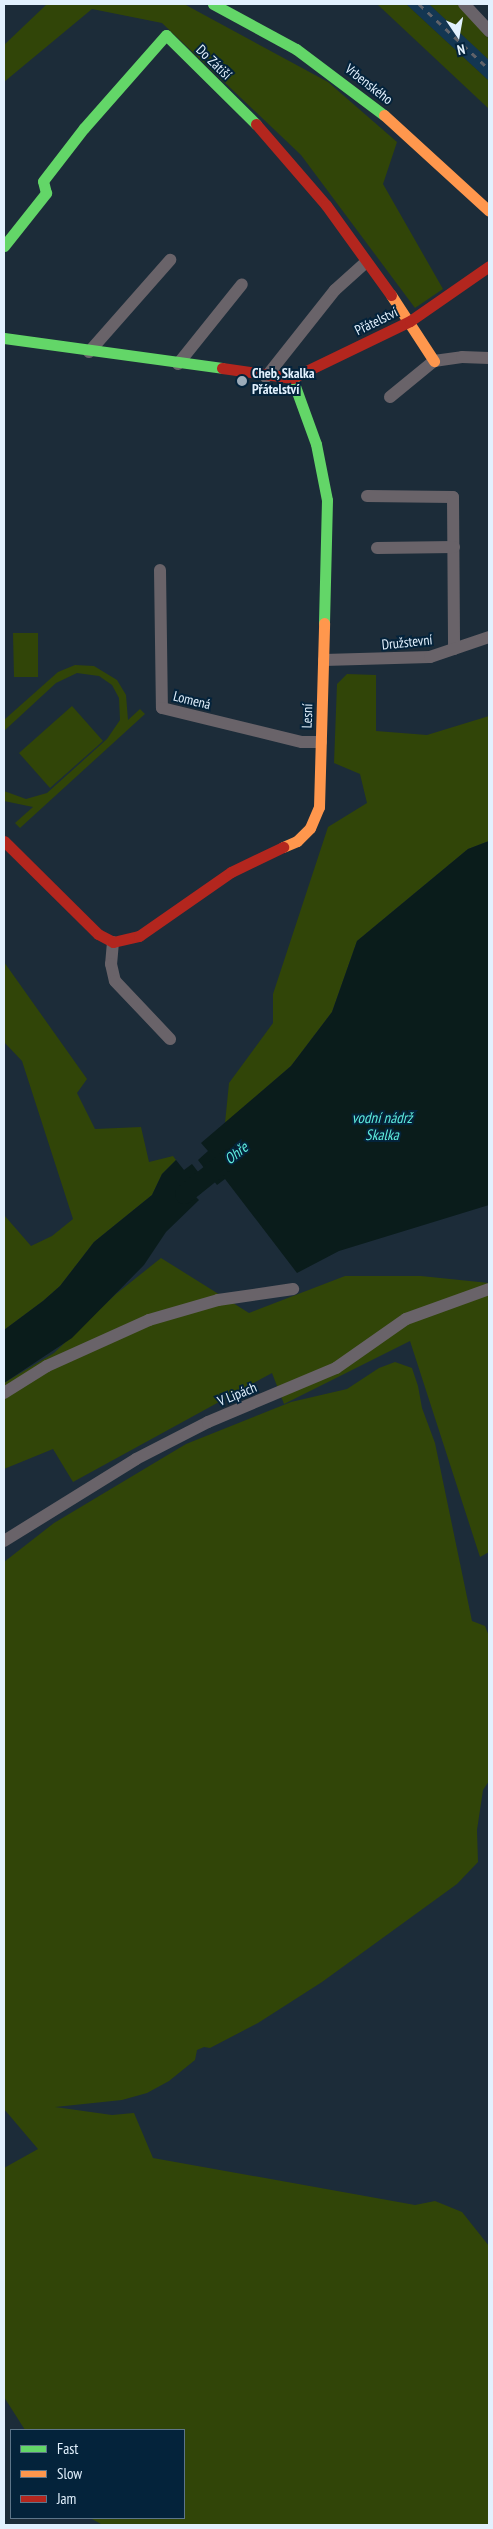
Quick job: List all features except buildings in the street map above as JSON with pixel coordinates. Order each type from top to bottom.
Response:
[{"type":"street","name":"Vrbenského","points":[[213,4],[296,49],[351,87],[408,134],[489,211]]},
{"type":"street","points":[[464,4],[489,31]]},
{"type":"street","name":"Do Zátiší","points":[[4,246],[46,193],[42,181],[84,128],[166,35],[272,139],[326,205],[365,263],[410,321]]},
{"type":"street","points":[[90,352],[170,260]]},
{"type":"street","points":[[266,377],[335,290],[365,263]]},
{"type":"street","name":"Přátelství","points":[[4,338],[266,377],[292,378],[410,321],[489,266]]},
{"type":"street","points":[[178,364],[242,284]]},
{"type":"street","points":[[410,321],[434,362]]},
{"type":"street","points":[[390,397],[434,362],[469,356],[489,358]]},
{"type":"street","name":"Lesní","points":[[113,942],[139,936],[231,872],[297,841],[310,828],[319,807],[324,660],[326,487],[316,444],[292,378]]},
{"type":"street","points":[[367,496],[453,497],[454,649]]},
{"type":"street","points":[[377,548],[454,547]]},
{"type":"street","name":"Lomená","points":[[160,570],[162,708],[302,742],[321,742]]},
{"type":"street","name":"Družstevní","points":[[324,660],[414,659],[454,649],[489,637]]},
{"type":"street","points":[[4,841],[98,934],[113,942],[111,964],[115,981],[170,1039]]},
{"type":"street","points":[[4,1393],[47,1366],[149,1320],[218,1300],[293,1289]]},
{"type":"street","name":"V Lipách","points":[[4,1542],[136,1459],[208,1422],[336,1368],[406,1320],[489,1289]]},
{"type":"shaded area","points":[[406,4],[429,4],[479,50],[489,60],[489,81]]},
{"type":"green space","points":[[47,4],[184,4],[328,82],[397,142],[383,184],[443,289],[415,308],[301,155],[162,23],[92,9],[4,82],[4,45]]},
{"type":"green space","points":[[377,4],[406,4],[489,81],[489,109]]},
{"type":"green space","points":[[429,4],[458,4],[489,39],[489,60]]},
{"type":"green space","points":[[13,633],[38,633],[38,677],[14,677]]},
{"type":"green space","points":[[75,665],[94,666],[117,680],[126,695],[128,720],[140,709],[145,714],[20,828],[15,823],[33,807],[4,801],[4,791],[26,799],[47,793],[107,739],[120,720],[119,698],[112,685],[99,676],[77,673],[56,683],[4,731],[4,720],[58,672]]},
{"type":"green space","points":[[347,674],[376,675],[376,731],[427,735],[489,716],[489,841],[468,849],[357,941],[332,1012],[291,1066],[225,1123],[229,1083],[273,1023],[273,994],[328,827],[367,803],[360,774],[334,763],[337,684]]},
{"type":"green space","points":[[72,706],[103,741],[50,788],[19,753]]},
{"type":"green space","points":[[4,962],[87,1079],[77,1093],[95,1129],[141,1127],[149,1162],[173,1156],[176,1160],[162,1174],[152,1195],[94,1242],[60,1286],[4,1330],[4,1215],[31,1246],[52,1236],[73,1219],[22,1061],[4,1042]]},
{"type":"green space","points":[[161,1258],[249,1313],[345,1276],[421,1276],[489,1283],[489,1552],[480,1557],[410,1341],[284,1404],[272,1373],[73,1482],[53,1449],[4,1469],[4,1383],[54,1353],[116,1294]]},
{"type":"green space","points":[[395,1362],[412,1368],[422,1408],[435,1443],[472,1621],[485,1626],[489,1636],[489,1781],[483,1790],[477,1830],[478,1862],[457,1884],[322,1982],[258,2023],[210,2048],[204,2047],[197,2050],[195,2060],[169,2081],[147,2093],[122,2100],[55,2107],[112,2115],[134,2113],[153,2158],[415,2205],[435,2201],[462,2212],[489,2246],[489,2525],[103,2525],[92,2519],[185,2519],[185,2429],[24,2429],[4,2397],[4,2168],[38,2149],[4,2109],[4,1562],[54,1523],[186,1444],[291,1402],[347,1389],[379,1368]]},
{"type":"water","name":"vodní nádrž Skalka","points":[[489,841],[489,1205],[339,1251],[297,1273],[225,1179],[217,1185],[198,1160],[208,1151],[201,1143],[291,1066],[332,1012],[357,941],[468,849]]},
{"type":"water","points":[[176,1160],[184,1170],[192,1164],[209,1186],[196,1197],[199,1200],[166,1232],[144,1265],[72,1338],[4,1383],[4,1330],[60,1286],[94,1242],[152,1195],[162,1174]]},
{"type":"waterway","name":"Ohře","points":[[184,1194],[229,1158]]},
{"type":"railway","points":[[419,4],[489,69]]},
{"type":"traffic: fast","points":[[213,4],[296,49],[384,115]]},
{"type":"traffic: fast","points":[[4,246],[46,193],[43,181],[84,128],[166,35],[256,124]]},
{"type":"traffic: fast","points":[[4,338],[222,368]]},
{"type":"traffic: fast","points":[[292,378],[316,444],[327,500],[324,623]]},
{"type":"traffic: slow","points":[[384,115],[489,211]]},
{"type":"traffic: slow","points":[[391,295],[434,361]]},
{"type":"traffic: slow","points":[[283,847],[297,841],[310,828],[319,807],[324,623]]},
{"type":"traffic: jam","points":[[256,124],[326,205],[391,295]]},
{"type":"traffic: jam","points":[[222,368],[292,378],[410,321],[489,266]]},
{"type":"traffic: jam","points":[[4,841],[98,934],[113,942],[139,936],[231,872],[283,847]]},
{"type":"place","name":"Cheb, Skalka Přátelství","points":[[242,381]]}]
